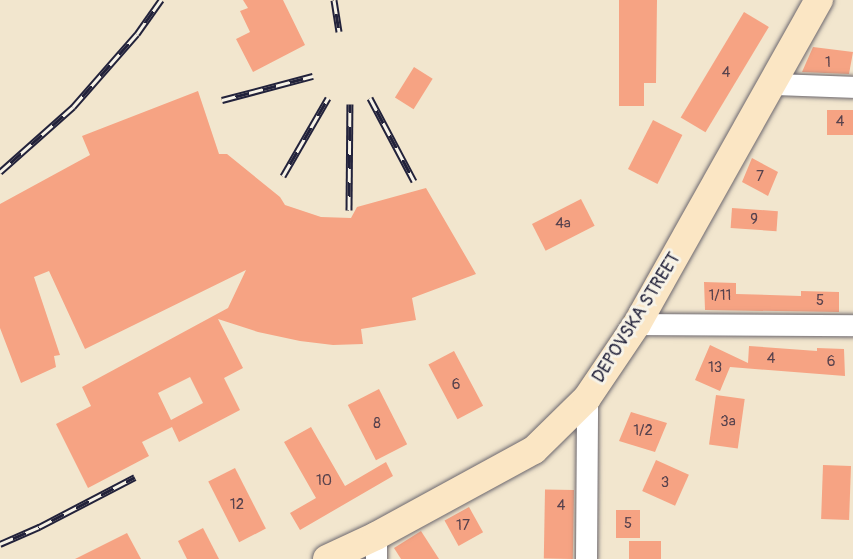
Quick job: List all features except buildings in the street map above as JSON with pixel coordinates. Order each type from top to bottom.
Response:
[{"type":"main road","name":"DEPOVSKA STREET","points":[[327,559],[376,548],[534,450],[587,398],[637,324],[819,0]]},
{"type":"street","points":[[772,84],[853,87]]},
{"type":"street","points":[[637,324],[853,325]]},
{"type":"street","points":[[586,559],[587,398]]},
{"type":"railway","points":[[0,172],[73,107],[137,34],[161,0]]},
{"type":"railway","points":[[334,0],[339,32]]},
{"type":"railway","points":[[222,100],[313,76]]},
{"type":"railway","points":[[283,176],[328,98]]},
{"type":"railway","points":[[370,98],[414,181]]},
{"type":"railway","points":[[349,210],[350,104]]},
{"type":"railway","points":[[0,544],[39,527],[135,477]]}]
